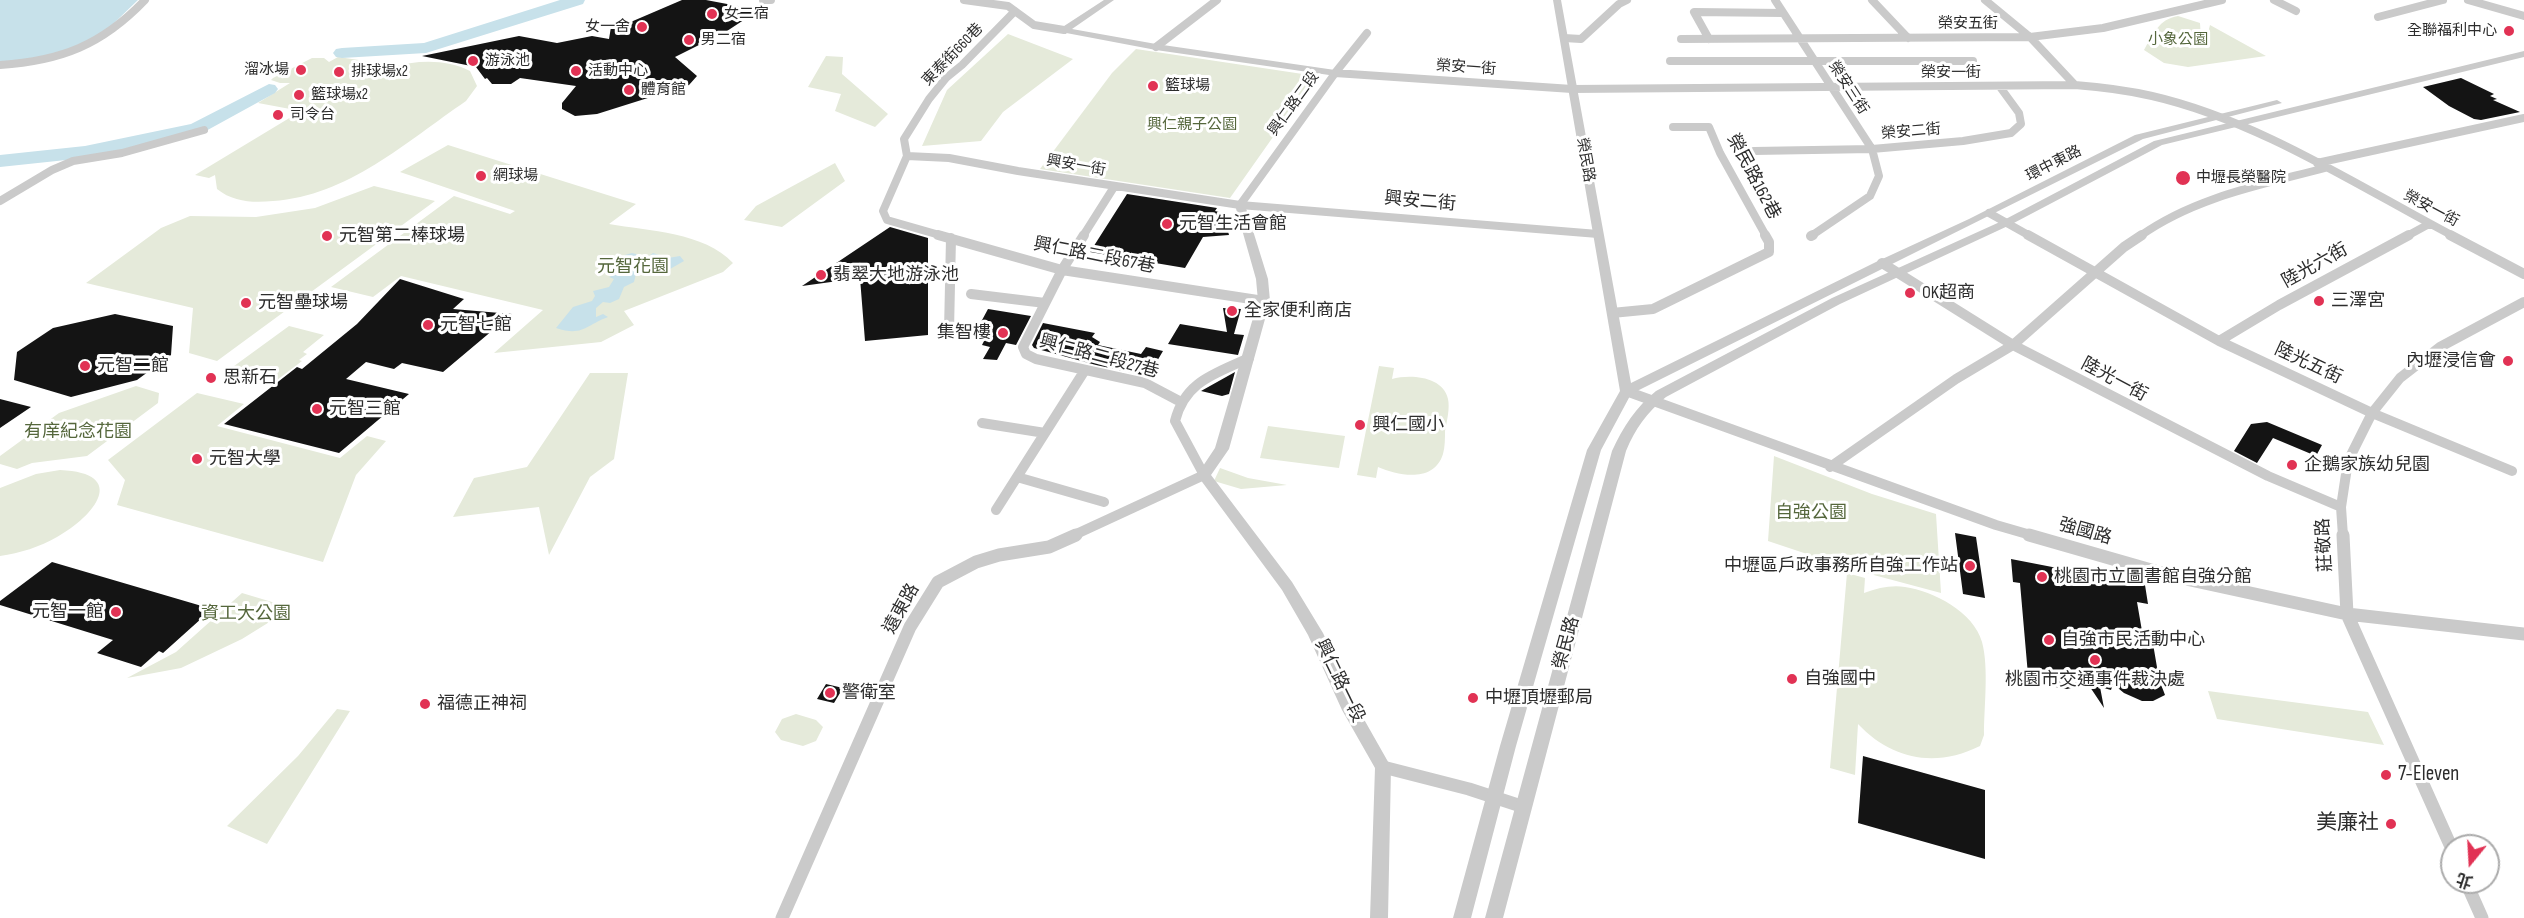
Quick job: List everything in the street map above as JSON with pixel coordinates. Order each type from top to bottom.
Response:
[{"type":"street","points":[[0,65],[50,60],[78,51],[124,21],[145,0]]},
{"type":"street","points":[[763,0],[771,0]]},
{"type":"street","points":[[964,0],[1008,6],[1034,25],[1064,30],[1110,0]]},
{"type":"street","points":[[1156,47],[1217,0]]},
{"type":"street","name":"榮民路","points":[[1462,918],[1594,450],[1626,390],[1557,0]]},
{"type":"street","points":[[1564,38],[1581,39],[1627,0]]},
{"type":"street","name":"榮安三街","points":[[1774,0],[1872,149],[1879,176],[1870,196],[1859,206],[1811,236]]},
{"type":"street","points":[[1872,0],[1908,38]]},
{"type":"street","points":[[1984,0],[2030,37],[2075,85]]},
{"type":"street","name":"榮安五街","points":[[1681,39],[2030,37],[2103,28],[2222,0]]},
{"type":"street","points":[[2274,0],[2296,11]]},
{"type":"street","points":[[2378,17],[2443,0]]},
{"type":"street","points":[[2468,0],[2524,16]]},
{"type":"street","name":"東泰街660巷","points":[[886,220],[883,211],[908,156],[904,139],[929,99],[946,78],[1015,11]]},
{"type":"street","points":[[1709,39],[1694,12],[1783,13]]},
{"type":"street","name":"興仁路二段","points":[[1064,30],[1156,47],[1335,73],[1240,205]]},
{"type":"street","points":[[1335,73],[1366,33]]},
{"type":"street","name":"環中東路","points":[[1626,390],[1882,262],[1989,213],[2139,137],[2524,44]]},
{"type":"street","name":"環中東路","points":[[1651,402],[1703,371],[1836,301],[2006,223],[2158,143],[2524,54]]},
{"type":"street","points":[[1670,61],[1974,61]]},
{"type":"street","name":"榮安一街","points":[[1335,73],[1572,89],[2075,85],[2104,86],[2149,93],[2220,116],[2321,166],[2524,274]]},
{"type":"street","name":"榮安二街","points":[[1754,151],[1872,149],[1963,141],[2011,133],[2021,124],[2019,113],[2000,87]]},
{"type":"street","points":[[1830,467],[1956,379],[2013,345],[2124,247],[2181,211],[2225,194],[2321,166],[2524,118]]},
{"type":"street","name":"榮民路162巷","points":[[1612,313],[1653,309],[1768,252],[1769,242],[1720,153],[1709,127],[1673,127]]},
{"type":"street","points":[[0,201],[52,170],[73,161],[122,153],[204,130]]},
{"type":"street","name":"興安一街","points":[[908,156],[949,158],[1114,187],[1240,205]]},
{"type":"street","points":[[971,294],[1045,303],[1062,270],[1114,187]]},
{"type":"street","points":[[1240,205],[1262,279],[1264,301],[1249,358],[1222,449],[1204,475],[1175,421],[1181,402],[1207,379],[1249,358]]},
{"type":"street","name":"興安二街","points":[[1240,205],[1598,234]]},
{"type":"street","name":"陸光五街","points":[[1989,213],[2219,340],[2372,413],[2512,471]]},
{"type":"street","name":"興仁路二段67巷","points":[[886,220],[1062,270],[1264,301]]},
{"type":"street","name":"陸光六街","points":[[2219,340],[2279,304],[2429,224]]},
{"type":"street","points":[[949,331],[951,238]]},
{"type":"street","name":"陸光一街","points":[[1882,262],[2013,345],[2268,476],[2341,507]]},
{"type":"street","name":"莊敬路","points":[[2445,834],[2347,614],[2341,507],[2348,461],[2372,413],[2400,378],[2440,347],[2524,302]]},
{"type":"street","name":"興仁路二段27巷","points":[[1045,303],[1023,347],[1036,359],[1145,383],[1181,402]]},
{"type":"street","points":[[996,510],[1085,370]]},
{"type":"street","points":[[1626,390],[1651,402]]},
{"type":"street","name":"榮民路","points":[[1494,918],[1619,451],[1630,427],[1651,402]]},
{"type":"street","name":"強國路","points":[[1651,402],[1996,525],[2172,576],[2347,614],[2524,634]]},
{"type":"street","points":[[982,423],[1045,433]]},
{"type":"street","name":"興仁路一段","points":[[1204,475],[1287,586],[1316,633],[1350,710],[1383,767]]},
{"type":"street","name":"遠東路","points":[[782,918],[910,627],[938,582],[983,560],[1049,547],[1204,475]]},
{"type":"street","points":[[1017,477],[1104,502]]},
{"type":"street","points":[[1379,918],[1383,767],[1524,807]]},
{"type":"street","points":[[2471,894],[2482,918]]},
{"type":"green space","name":"小象公園","points":[[2178,16],[2200,23],[2201,39],[2206,40],[2210,25],[2266,56],[2188,67],[2164,63],[2144,50],[2161,24]]},
{"type":"green space","points":[[1008,34],[1073,59],[1003,112],[981,141],[922,146],[947,90]]},
{"type":"green space","name":"興仁親子公園","points":[[1136,49],[1316,76],[1230,198],[1040,169],[1112,73]]},
{"type":"green space","points":[[826,56],[843,57],[842,74],[888,114],[875,127],[835,111],[841,94],[808,87]]},
{"type":"green space","points":[[338,57],[394,65],[392,67],[422,62],[452,64],[470,71],[477,86],[466,101],[398,149],[351,178],[326,189],[300,197],[251,202],[230,197],[217,189],[215,175],[209,178],[195,175],[301,111],[258,103],[290,83],[271,80],[273,78],[312,58],[324,58],[329,62]]},
{"type":"green space","name":"元智花園","points":[[448,145],[636,204],[609,224],[675,234],[692,239],[721,253],[733,263],[723,272],[624,311],[634,325],[601,342],[494,353],[543,310],[401,276],[373,297],[331,287],[454,196],[510,214],[515,211],[400,172]]},
{"type":"green space","points":[[835,163],[845,181],[782,227],[744,220],[756,206]]},
{"type":"green space","points":[[374,186],[435,201],[217,361],[189,353],[193,308],[86,283],[161,228],[190,216],[256,217],[315,208]]},
{"type":"green space","points":[[289,326],[324,335],[303,352],[307,354],[299,360],[302,361],[277,380],[230,369]]},
{"type":"green space","points":[[1379,366],[1394,368],[1392,379],[1425,378],[1440,385],[1445,391],[1449,406],[1444,448],[1443,454],[1432,470],[1415,475],[1396,473],[1378,467],[1376,478],[1357,475]]},
{"type":"green space","points":[[590,373],[628,373],[614,459],[590,477],[549,555],[539,507],[453,517],[474,478],[527,467]]},
{"type":"green space","name":"有庠紀念花園","points":[[136,386],[159,393],[158,403],[87,456],[32,463],[17,469],[0,464],[0,456],[59,413]]},
{"type":"green space","points":[[197,393],[244,404],[217,426],[340,458],[367,436],[386,441],[356,475],[323,562],[117,505],[125,480],[108,460]]},
{"type":"green space","points":[[1268,426],[1345,436],[1339,468],[1260,458]]},
{"type":"green space","name":"自強公園","points":[[1774,456],[1872,494],[1936,514],[1941,593],[1855,570],[1768,541]]},
{"type":"green space","points":[[1220,468],[1248,478],[1287,485],[1241,489],[1214,481]]},
{"type":"green space","points":[[60,470],[81,473],[94,479],[99,487],[99,497],[93,507],[71,528],[50,541],[30,549],[0,556],[0,488],[36,474]]},
{"type":"green space","points":[[1847,573],[1865,578],[1864,593],[1879,588],[1900,586],[1916,589],[1940,598],[1962,612],[1971,621],[1982,642],[1985,664],[1984,735],[1980,746],[1947,757],[1915,757],[1885,746],[1858,724],[1855,775],[1830,768]]},
{"type":"green space","name":"資工大公園","points":[[242,593],[292,608],[242,639],[181,668],[127,678],[176,652]]},
{"type":"green space","points":[[2208,691],[2368,712],[2384,745],[2217,719]]},
{"type":"green space","points":[[337,709],[350,711],[267,844],[227,826],[298,756]]},
{"type":"green space","points":[[796,714],[816,720],[823,727],[816,741],[803,746],[781,740],[775,732],[782,719]]},
{"type":"water","points":[[0,0],[138,0],[111,26],[73,52],[0,63]]},
{"type":"water","points":[[632,253],[648,257],[653,253],[668,258],[680,256],[684,261],[670,269],[640,270],[634,282],[624,287],[619,299],[610,303],[603,302],[596,308],[596,317],[603,314],[608,317],[579,331],[556,328],[573,307],[592,301],[595,296],[593,291],[609,287],[614,279],[609,277],[624,271],[620,263],[625,255]]},
{"type":"building","points":[[682,0],[706,0],[759,10],[727,31],[675,57],[697,76],[689,85],[597,114],[575,116],[562,109],[562,103],[576,86],[520,78],[511,84],[492,84],[476,67],[422,56],[519,36],[557,43],[592,36],[609,39],[611,27],[626,24]]},
{"type":"building","points":[[2461,78],[2494,94],[2490,96],[2497,99],[2493,100],[2520,112],[2481,120],[2474,119],[2449,106],[2423,87]]},
{"type":"building","name":"元智生活會館","points":[[1127,194],[1217,208],[1215,211],[1223,213],[1229,235],[1203,237],[1185,268],[1090,252]]},
{"type":"building","points":[[890,227],[928,238],[928,335],[865,341],[860,278],[802,286]]},
{"type":"building","points":[[400,279],[464,299],[453,309],[512,314],[443,372],[402,363],[394,369],[366,362],[346,379],[409,394],[339,453],[224,424],[297,367],[302,369],[357,324]]},
{"type":"building","points":[[1223,308],[1241,309],[1234,334],[1244,335],[1238,355],[1168,344],[1180,324],[1227,332]]},
{"type":"building","name":"集智樓","points":[[988,309],[1031,316],[1016,345],[1006,343],[997,360],[983,359],[990,347],[982,345],[986,337],[981,336],[989,323],[981,322]]},
{"type":"building","name":"元智二館","points":[[115,314],[173,326],[171,355],[137,380],[71,397],[14,380],[17,352],[53,328]]},
{"type":"building","points":[[1043,323],[1095,333],[1092,337],[1100,342],[1098,345],[1141,354],[1146,347],[1163,351],[1153,368],[1147,367],[1142,375],[1096,365],[1034,348],[1032,345]]},
{"type":"building","points":[[1235,372],[1229,394],[1222,396],[1201,391]]},
{"type":"building","points":[[0,399],[31,407],[0,428]]},
{"type":"building","name":"企鵝家族幼兒園","points":[[2267,422],[2322,445],[2316,456],[2273,438],[2257,463],[2234,451],[2251,424]]},
{"type":"building","name":"中壢區戶政事務所自強工作站","points":[[1955,533],[1976,537],[1985,598],[1963,594]]},
{"type":"building","points":[[2011,559],[2145,585],[2148,604],[2137,602],[2142,631],[2151,632],[2159,679],[2165,695],[2153,701],[2142,701],[2124,693],[2113,684],[2111,690],[2100,687],[2104,708],[2082,675],[2075,687],[2067,689],[2044,685],[2028,675],[2020,583],[2013,582]]},
{"type":"building","name":"元智一館","points":[[52,562],[212,609],[163,653],[159,651],[141,667],[97,653],[113,640],[0,605],[0,601]]},
{"type":"building","name":"警衛室","points":[[826,684],[843,688],[834,703],[817,699]]},
{"type":"building","points":[[1863,756],[1985,790],[1985,859],[1858,823]]},
{"type":"waterway","points":[[342,53],[426,48],[577,0]]},
{"type":"waterway","points":[[0,161],[85,152],[197,128],[269,89]]},
{"type":"place","name":"女二宿","points":[[712,14]]},
{"type":"place","name":"女一舍","points":[[642,27]]},
{"type":"place","name":"全聯福利中心","points":[[2509,31]]},
{"type":"place","name":"男二宿","points":[[689,40]]},
{"type":"place","name":"游泳池","points":[[473,61]]},
{"type":"place","name":"溜冰場","points":[[301,70]]},
{"type":"place","name":"活動中心","points":[[576,71]]},
{"type":"place","name":"排球場x2","points":[[339,72]]},
{"type":"place","name":"籃球場","points":[[1153,86]]},
{"type":"place","name":"體育館","points":[[629,90]]},
{"type":"place","name":"籃球場x2","points":[[299,95]]},
{"type":"place","name":"司令台","points":[[278,115]]},
{"type":"place","name":"網球場","points":[[481,176]]},
{"type":"place","name":"中壢長榮醫院","points":[[2183,178]]},
{"type":"place","name":"元智生活會館","points":[[1167,224]]},
{"type":"place","name":"元智第二棒球場","points":[[327,236]]},
{"type":"place","name":"翡翠大地游泳池","points":[[821,275]]},
{"type":"place","name":"OK超商","points":[[1910,293]]},
{"type":"place","name":"三澤宮","points":[[2319,301]]},
{"type":"place","name":"元智壘球場","points":[[246,303]]},
{"type":"place","name":"全家便利商店","points":[[1232,311]]},
{"type":"place","name":"元智七館","points":[[428,325]]},
{"type":"place","name":"集智樓","points":[[1003,333]]},
{"type":"place","name":"內壢浸信會","points":[[2508,361]]},
{"type":"place","name":"元智二館","points":[[85,366]]},
{"type":"place","name":"思新石","points":[[211,378]]},
{"type":"place","name":"元智三館","points":[[317,409]]},
{"type":"place","name":"興仁國小","points":[[1360,425]]},
{"type":"place","name":"元智大學","points":[[197,459]]},
{"type":"place","name":"企鵝家族幼兒園","points":[[2292,465]]},
{"type":"place","name":"中壢區戶政事務所自強工作站","points":[[1970,566]]},
{"type":"place","name":"桃園市立圖書館自強分館","points":[[2042,577]]},
{"type":"place","name":"元智一館","points":[[116,612]]},
{"type":"place","name":"自強市民活動中心","points":[[2049,640]]},
{"type":"place","name":"桃園市交通事件裁決處","points":[[2095,660]]},
{"type":"place","name":"自強國中","points":[[1792,679]]},
{"type":"place","name":"警衛室","points":[[830,693]]},
{"type":"place","name":"中壢頂壢郵局","points":[[1473,698]]},
{"type":"place","name":"福德正神祠","points":[[425,704]]},
{"type":"place","name":"7-Eleven","points":[[2386,775]]},
{"type":"place","name":"美廉社","points":[[2391,824]]}]
